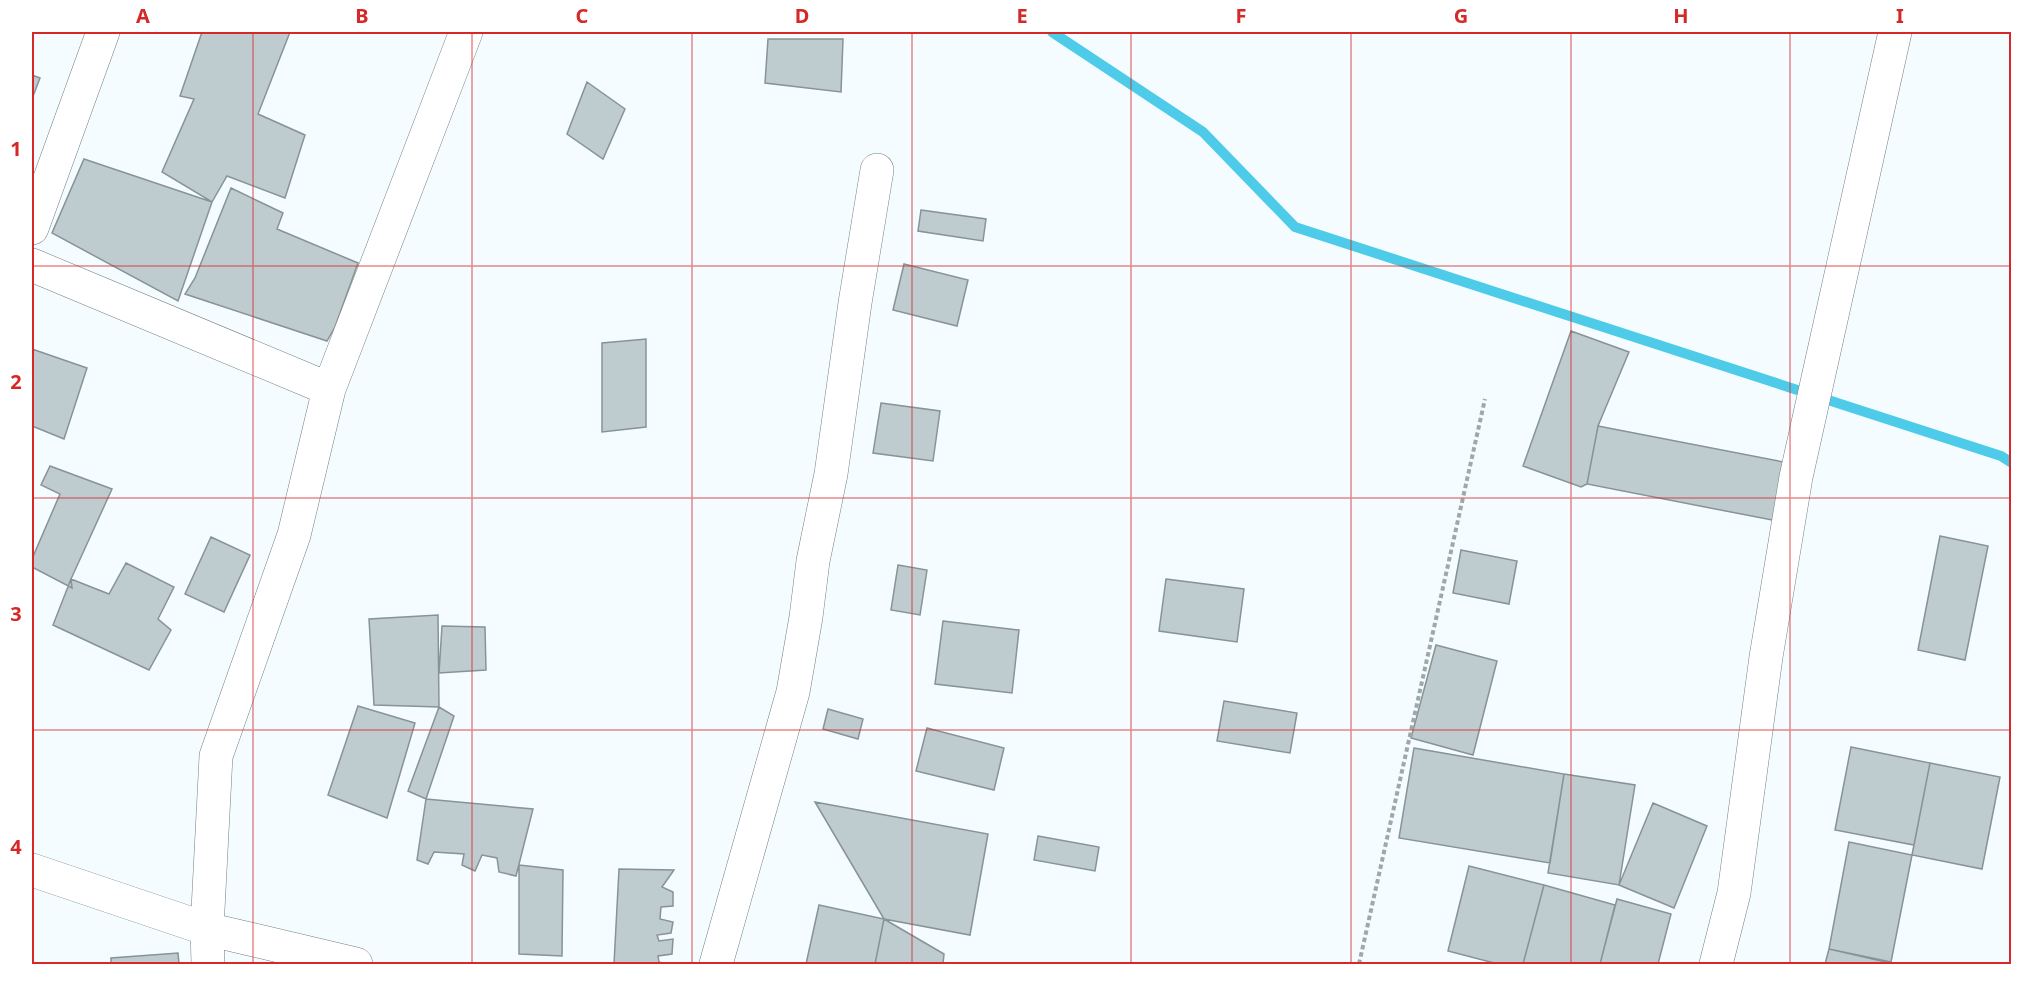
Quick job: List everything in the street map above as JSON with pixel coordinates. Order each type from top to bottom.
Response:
[{"type":"street","points":[[32,228],[103,32]]},
{"type":"street","points":[[208,964],[207,929],[216,756],[294,536],[329,389],[466,32]]},
{"type":"street","points":[[1716,964],[1734,893],[1766,657],[1796,477],[1895,32]]},
{"type":"street","points":[[716,964],[793,692],[813,561],[831,474],[855,303],[877,170]]},
{"type":"street","points":[[32,265],[329,389]]},
{"type":"street","points":[[32,870],[207,929],[356,964]]},
{"type":"path","points":[[1359,964],[1485,399]]},
{"type":"building","points":[[202,32],[290,32],[258,114],[305,135],[285,198],[227,176],[212,202],[162,172],[194,99],[180,96]]},
{"type":"building","points":[[768,39],[843,39],[841,92],[765,83]]},
{"type":"building","points":[[32,75],[40,78],[32,99]]},
{"type":"building","points":[[587,82],[625,109],[603,159],[567,134]]},
{"type":"building","points":[[84,159],[212,202],[178,301],[52,233]]},
{"type":"building","points":[[231,188],[283,213],[277,229],[358,263],[335,327],[327,341],[185,294],[195,278]]},
{"type":"building","points":[[921,210],[986,219],[983,241],[918,231]]},
{"type":"building","points":[[904,264],[968,280],[957,326],[893,310]]},
{"type":"building","points":[[1571,331],[1629,352],[1598,426],[1587,484],[1581,487],[1523,466]]},
{"type":"building","points":[[646,339],[646,427],[602,432],[602,343]]},
{"type":"building","points":[[32,349],[87,368],[64,439],[32,426]]},
{"type":"building","points":[[881,403],[940,411],[933,461],[873,453]]},
{"type":"building","points":[[1598,426],[1794,464],[1782,522],[1587,484]]},
{"type":"building","points":[[50,466],[112,489],[71,579],[72,588],[32,567],[32,559],[60,494],[41,485]]},
{"type":"building","points":[[1940,536],[1988,546],[1965,660],[1918,650]]},
{"type":"building","points":[[211,537],[250,555],[224,612],[185,594]]},
{"type":"building","points":[[1461,550],[1517,561],[1509,604],[1453,593]]},
{"type":"building","points":[[126,563],[174,587],[158,619],[171,630],[149,670],[53,625],[71,579],[109,594]]},
{"type":"building","points":[[898,565],[927,570],[920,615],[891,610]]},
{"type":"building","points":[[1166,579],[1244,589],[1237,642],[1159,631]]},
{"type":"building","points":[[438,615],[439,707],[374,705],[369,619]]},
{"type":"building","points":[[943,621],[1019,630],[1012,693],[935,684]]},
{"type":"building","points":[[442,626],[485,627],[486,670],[439,673]]},
{"type":"building","points":[[1436,645],[1497,661],[1473,755],[1411,738]]},
{"type":"building","points":[[1224,701],[1297,713],[1290,753],[1217,741]]},
{"type":"building","points":[[358,706],[415,723],[387,818],[328,795]]},
{"type":"building","points":[[439,707],[454,716],[426,799],[408,791]]},
{"type":"building","points":[[828,709],[863,719],[858,739],[823,729]]},
{"type":"building","points":[[927,728],[1004,748],[994,790],[916,771]]},
{"type":"building","points":[[1851,747],[1930,763],[1914,845],[1835,830]]},
{"type":"building","points":[[1414,748],[1564,774],[1550,863],[1399,838]]},
{"type":"building","points":[[1930,763],[2000,777],[1982,869],[1912,855]]},
{"type":"building","points":[[1564,774],[1635,785],[1619,885],[1548,873]]},
{"type":"building","points":[[426,799],[533,809],[516,876],[499,872],[497,858],[482,855],[475,871],[462,865],[464,854],[434,852],[428,864],[417,860]]},
{"type":"building","points":[[815,802],[988,834],[970,935],[884,919]]},
{"type":"building","points":[[1653,803],[1707,826],[1674,908],[1619,885]]},
{"type":"building","points":[[1038,836],[1099,847],[1095,871],[1034,860]]},
{"type":"building","points":[[1849,842],[1912,855],[1891,962],[1829,949]]},
{"type":"building","points":[[519,865],[563,870],[562,956],[519,954]]},
{"type":"building","points":[[1469,866],[1544,885],[1523,964],[1498,964],[1448,951]]},
{"type":"building","points":[[619,869],[674,870],[662,887],[673,892],[673,906],[661,907],[660,919],[673,922],[671,933],[657,935],[659,941],[673,939],[672,954],[658,956],[659,962],[667,964],[614,964]]},
{"type":"building","points":[[1544,885],[1615,905],[1600,964],[1523,964]]},
{"type":"building","points":[[1617,899],[1671,914],[1658,964],[1600,964]]},
{"type":"building","points":[[819,905],[884,919],[875,964],[806,964]]},
{"type":"building","points":[[884,919],[944,954],[943,964],[875,964]]},
{"type":"building","points":[[1829,949],[1890,963],[1825,964]]},
{"type":"building","points":[[178,953],[179,964],[111,964],[111,958]]},
{"type":"waterway","points":[[1052,32],[1203,132],[1295,227],[2001,456],[2012,463]]}]
